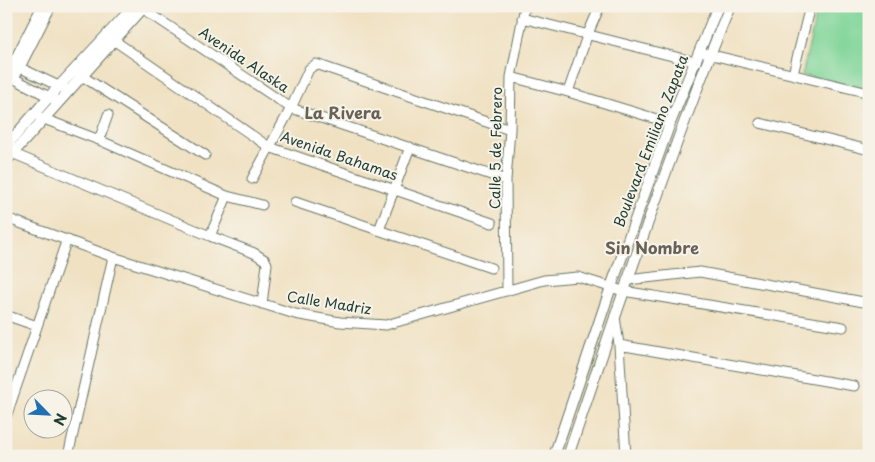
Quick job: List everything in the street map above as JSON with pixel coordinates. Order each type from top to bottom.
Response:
[{"type":"street","points":[[42,6],[9,76],[59,102]]},
{"type":"street","points":[[13,65],[51,6]]},
{"type":"street","name":"Calle 5 de Febrero","points":[[507,291],[506,180],[510,130],[511,77],[525,6]]},
{"type":"street","points":[[568,92],[587,36],[600,6]]},
{"type":"street","name":"Boulevard Emiliano Zapata","points":[[568,456],[705,53],[718,6]]},
{"type":"street","name":"Boulevard Emiliano Zapata","points":[[554,456],[611,287],[670,123],[696,62],[705,53],[730,6]]},
{"type":"street","points":[[793,74],[810,6]]},
{"type":"street","points":[[38,116],[59,102],[64,88],[140,7]]},
{"type":"street","name":"Avenida Alaska","points":[[140,7],[291,108],[506,180]]},
{"type":"street","points":[[522,18],[587,36],[696,62]]},
{"type":"street","points":[[111,38],[82,76],[49,97],[38,116],[8,153],[254,253],[267,264],[262,304]]},
{"type":"street","name":"Avenida Bahamas","points":[[111,38],[269,147],[492,223]]},
{"type":"street","points":[[705,53],[869,93]]},
{"type":"street","points":[[252,179],[291,108],[309,69],[316,64],[510,130]]},
{"type":"street","points":[[13,65],[64,88]]},
{"type":"street","points":[[82,76],[205,155]]},
{"type":"street","points":[[511,77],[670,123]]},
{"type":"street","points":[[99,140],[108,115]]},
{"type":"street","points":[[38,116],[99,140],[227,196],[262,206]]},
{"type":"street","points":[[760,123],[869,150]]},
{"type":"street","points":[[379,230],[410,147]]},
{"type":"street","points":[[210,236],[227,196]]},
{"type":"street","points":[[295,202],[491,268]]},
{"type":"street","name":"Calle Madriz","points":[[6,218],[113,257],[262,304],[295,314],[340,322],[386,325],[544,280],[578,277],[623,291],[843,327]]},
{"type":"street","points":[[7,414],[67,239]]},
{"type":"street","points":[[68,456],[113,257]]},
{"type":"street","points":[[628,280],[700,272],[869,303]]},
{"type":"street","name":"Boulevard Emiliano Zapata","points":[[615,315],[619,345],[626,456]]},
{"type":"street","points":[[11,317],[37,326]]},
{"type":"street","points":[[619,345],[854,386]]},
{"type":"green space","points":[[818,6],[869,6],[869,90],[802,75]]},
{"type":"district","name":"La Rivera","points":[[343,113]]},
{"type":"district","name":"Sin Nombre","points":[[652,248]]}]
